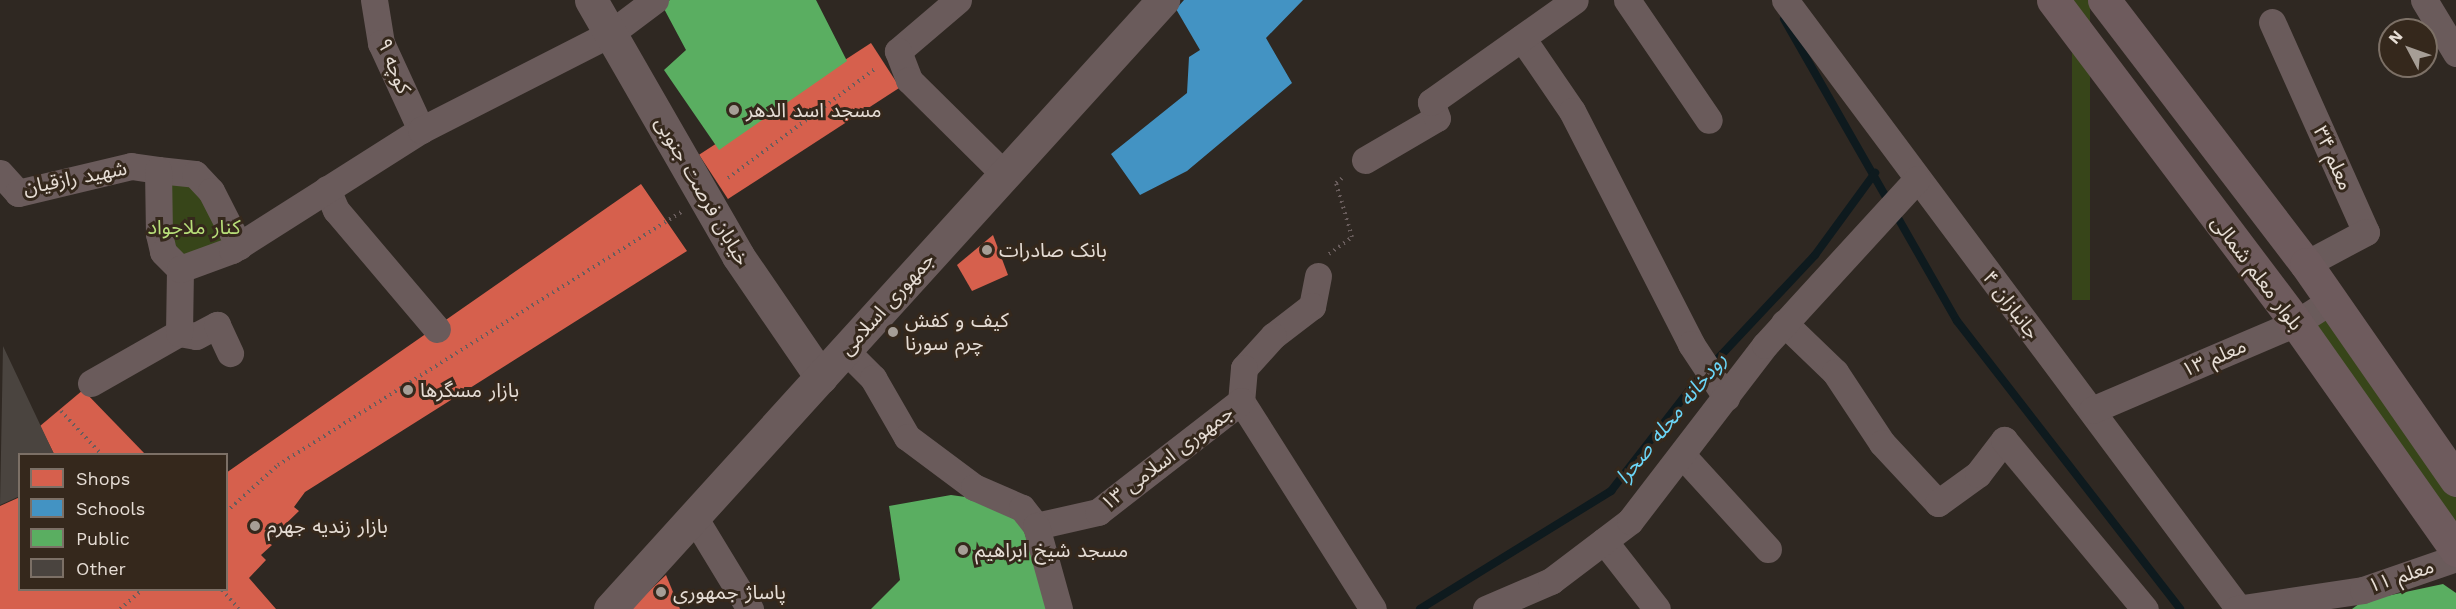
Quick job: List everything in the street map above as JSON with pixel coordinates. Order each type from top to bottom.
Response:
[{"type":"main road","name":"بلوار معلم شمالی","points":[[2053,0],[2295,323],[2456,550]]},
{"type":"main road","points":[[2104,0],[2306,264],[2456,480]]},
{"type":"main road","points":[[2271,292],[2306,264]]},
{"type":"street","name":"کوچه ۹","points":[[374,0],[381,43],[421,130]]},
{"type":"street","name":"خیابان فرصت جنوبی","points":[[591,0],[704,197],[821,377]]},
{"type":"street","points":[[180,269],[239,246],[421,130],[611,33],[655,0]]},
{"type":"street","points":[[958,0],[902,48],[909,80],[1005,174]]},
{"type":"street","name":"جمهوری اسلامی","points":[[610,609],[1163,0]]},
{"type":"street","points":[[1365,160],[1437,118],[1431,102],[1575,0]]},
{"type":"street","points":[[1627,0],[1709,120]]},
{"type":"street","name":"جانبازان ۴","points":[[1785,0],[2238,609]]},
{"type":"street","points":[[2424,0],[2456,53]]},
{"type":"street","name":"معلم ۳۴","points":[[2272,22],[2366,232],[2306,264]]},
{"type":"street","points":[[1522,38],[1572,111],[1691,344],[1725,396]]},
{"type":"street","name":"شهید رازقیان","points":[[0,173],[18,193],[131,166],[158,170]]},
{"type":"street","points":[[179,333],[180,269],[163,252],[159,234],[158,170],[195,174],[211,191],[239,246]]},
{"type":"street","points":[[1486,609],[1551,581],[1630,521],[1683,456],[1725,396],[1784,323],[1917,179]]},
{"type":"street","points":[[327,189],[336,210],[437,329]]},
{"type":"street","points":[[1317,276],[1312,306],[1273,336],[1245,368],[1240,401],[1373,609]]},
{"type":"street","name":"معلم ۱۳","points":[[2092,410],[2295,323],[2332,300]]},
{"type":"street","points":[[1784,323],[1835,372],[1882,443],[1938,503],[1978,474],[2004,440],[2145,609]]},
{"type":"street","points":[[91,383],[179,333],[196,336],[217,325],[230,353]]},
{"type":"street","points":[[845,350],[873,378],[907,437],[974,487],[1022,508],[1036,526],[1059,609]]},
{"type":"street","name":"جمهوری اسلامی ۱۳","points":[[1036,526],[1098,512],[1240,401]]},
{"type":"street","points":[[1683,456],[1768,549]]},
{"type":"street","points":[[694,517],[750,609]]},
{"type":"street","points":[[1604,542],[1657,609]]},
{"type":"street","name":"معلم ۱۱","points":[[2238,609],[2363,590],[2456,558]]},
{"type":"path","points":[[228,510],[278,465],[704,197],[902,48]]},
{"type":"path","points":[[1317,276],[1333,247],[1352,237],[1336,183],[1365,160]]},
{"type":"path","points":[[61,411],[99,453]]},
{"type":"path","points":[[120,609],[141,591]]},
{"type":"path","points":[[223,591],[239,609]]},
{"type":"green space","points":[[2072,0],[2090,0],[2090,300],[2072,300]]},
{"type":"green space","name":"کنار ملا‌جواد","points":[[158,170],[195,174],[239,246],[180,269]]},
{"type":"green space","points":[[2327,311],[2456,497],[2456,536],[2310,324]]},
{"type":"building: Shops","points":[[871,43],[900,87],[728,199],[699,155]]},
{"type":"building: Shops","name":"بازار مسگرها","points":[[641,184],[687,251],[305,492],[294,507],[299,511],[267,542],[272,545],[261,555],[266,560],[249,578],[276,609],[0,609],[0,506],[18,498],[18,591],[228,591],[228,472]]},
{"type":"building: Shops","name":"بانک صادرات","points":[[993,235],[1008,275],[972,291],[957,265]]},
{"type":"building: Shops","points":[[83,390],[144,453],[54,453],[40,426]]},
{"type":"building: Shops","name":"پاساژ جمهوری","points":[[666,575],[680,609],[630,609]]},
{"type":"building: Schools","points":[[1184,0],[1303,0],[1266,38],[1292,83],[1187,171],[1140,195],[1111,154],[1187,93],[1189,57],[1200,50],[1176,9]]},
{"type":"building: Public","name":"مسجد اسد الدهر","points":[[670,0],[816,0],[847,61],[719,150],[664,70],[686,50],[662,5]]},
{"type":"building: Public","name":"مسجد شیخ ابراهیم","points":[[951,495],[980,499],[1021,521],[1048,609],[871,609],[900,580],[889,506]]},
{"type":"building: Public","points":[[2443,584],[2456,593],[2456,609],[2352,609],[2363,601]]},
{"type":"building: Other","points":[[3,346],[54,453],[18,453],[18,497],[0,505]]},
{"type":"waterway","points":[[1784,19],[1957,321],[2180,609]]},
{"type":"waterway","name":"رودخانه محله صحرا","points":[[1420,609],[1611,491],[1694,384],[1815,255],[1875,173]]},
{"type":"place","name":"مسجد اسد الدهر","points":[[734,110]]},
{"type":"place","name":"بانک صادرات","points":[[987,250]]},
{"type":"place","name":"کیف و کفش چرم سورنا","points":[[893,332]]},
{"type":"place","name":"بازار مسگرها","points":[[408,390]]},
{"type":"place","name":"بازار زندیه جهرم","points":[[255,526]]},
{"type":"place","name":"مسجد شیخ ابراهیم","points":[[963,550]]},
{"type":"place","name":"پاساژ جمهوری","points":[[661,592]]}]
